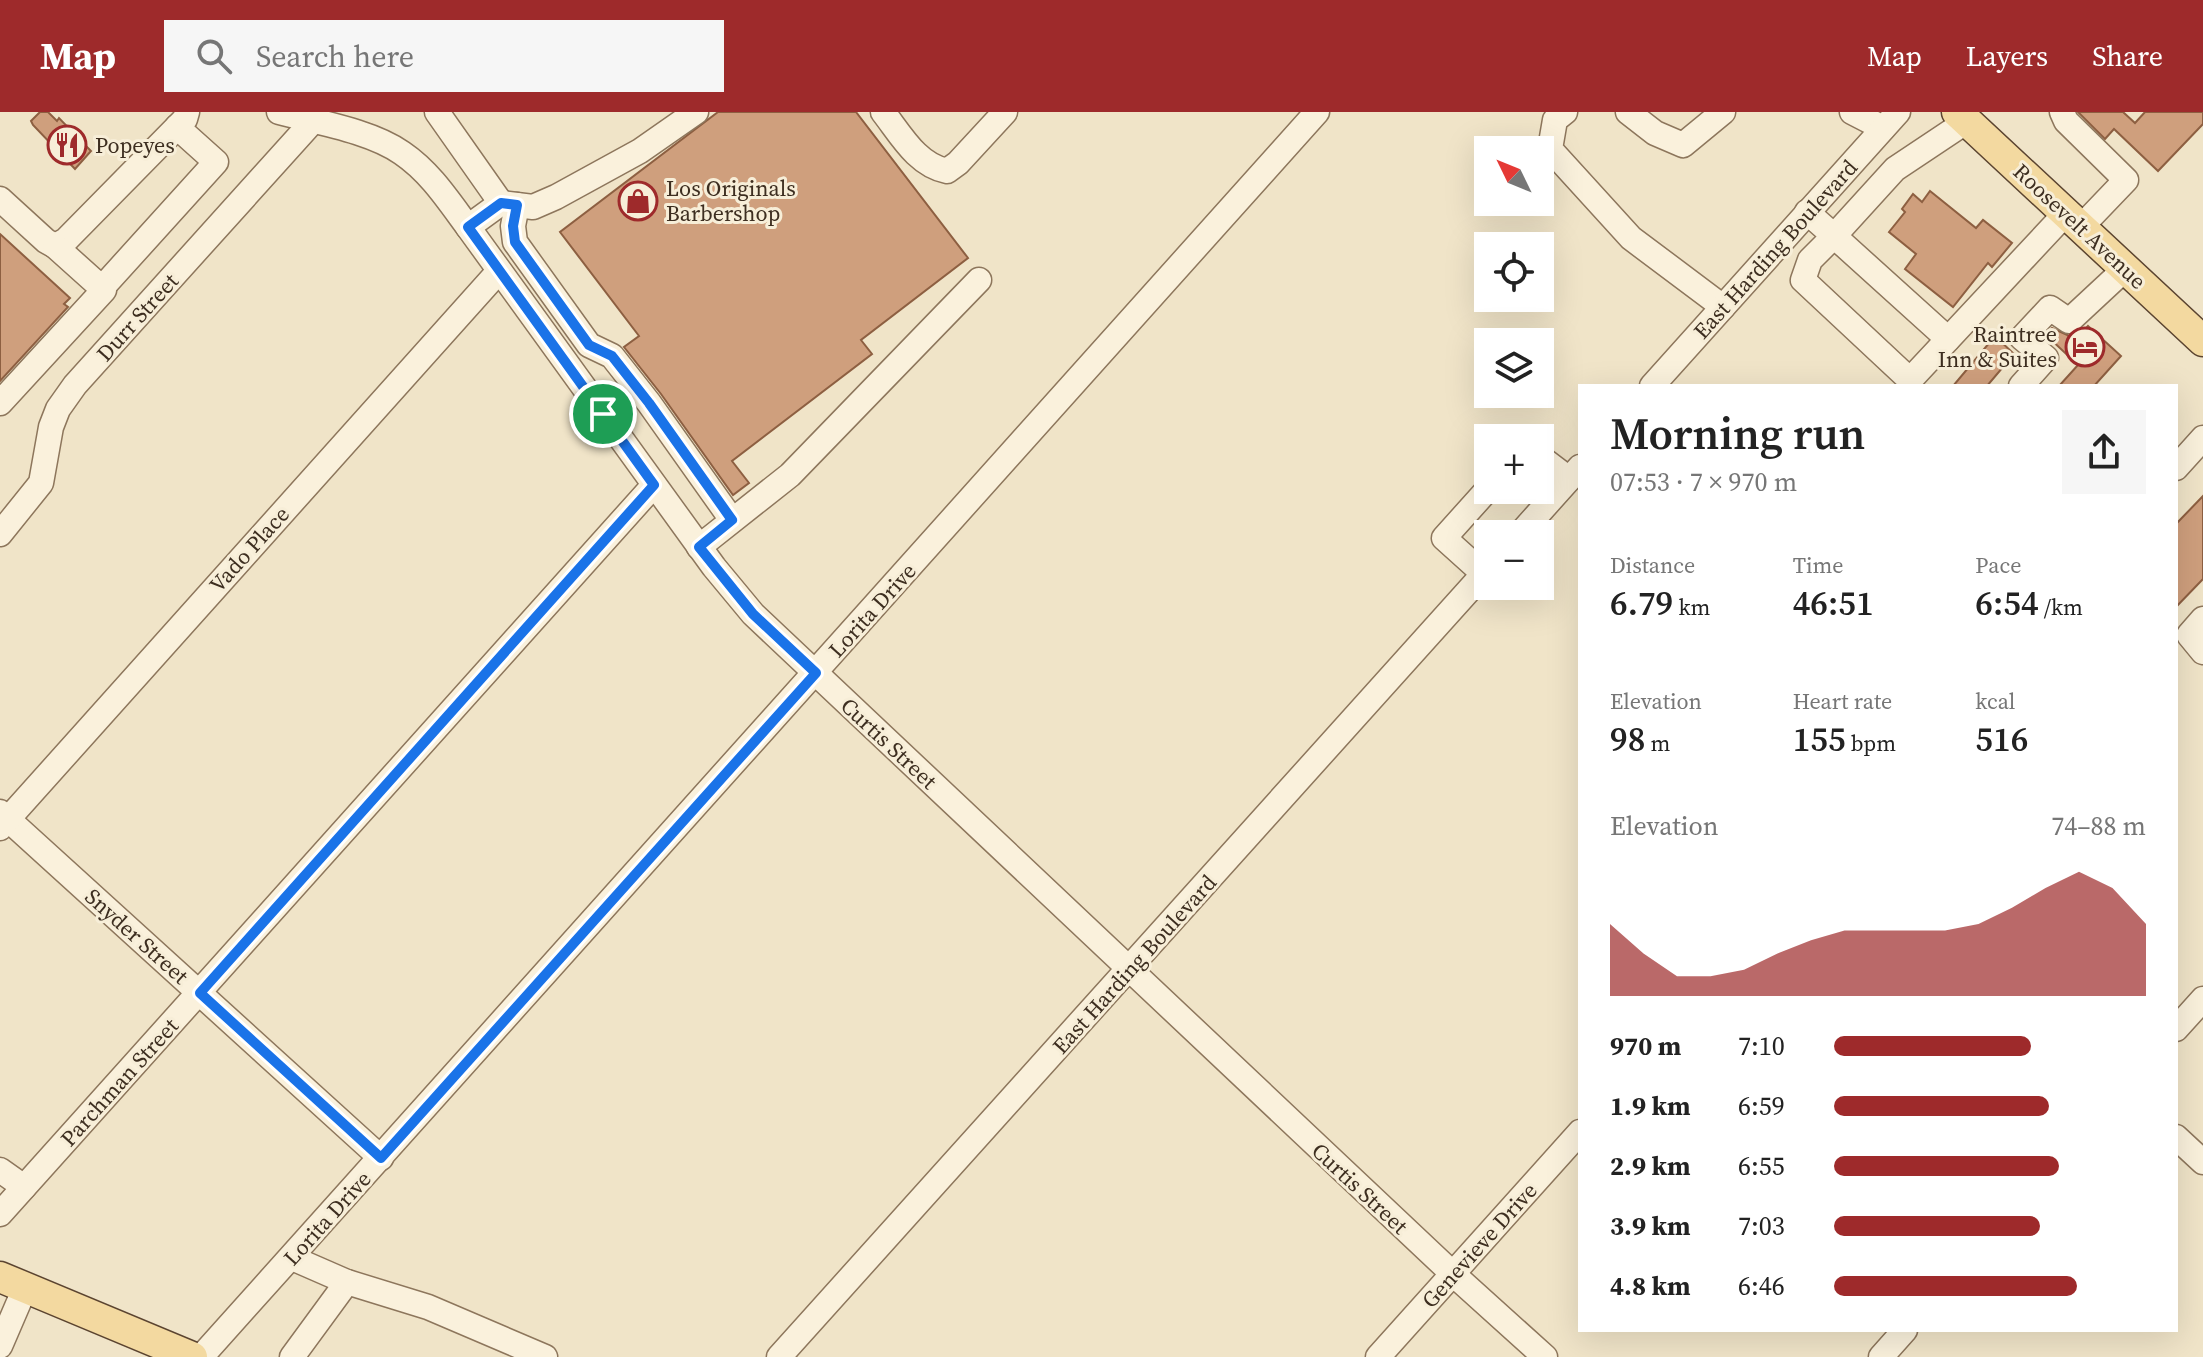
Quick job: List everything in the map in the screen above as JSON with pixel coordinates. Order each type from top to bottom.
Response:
[{"type":"main road","name":"Roosevelt Avenue","points":[[1962,116],[2203,341]]},
{"type":"main road","points":[[12,1283],[190,1356]]},
{"type":"street","name":"Curtis Street","points":[[279,112],[367,137],[400,151],[425,171],[699,547],[753,614],[1453,1274],[1545,1357]]},
{"type":"street","points":[[437,112],[509,204],[515,242],[589,345],[612,356],[732,520]]},
{"type":"street","points":[[468,227],[509,204],[533,207],[556,197],[640,151],[696,112]]},
{"type":"street","points":[[883,112],[923,162],[947,171],[1005,112]]},
{"type":"street","name":"Lorita Drive","points":[[190,1356],[292,1258],[1317,112]]},
{"type":"street","points":[[1565,112],[1555,120],[1550,149],[1631,238],[1723,307]]},
{"type":"street","points":[[1628,112],[1655,133],[1683,145],[1723,112]]},
{"type":"street","points":[[1852,112],[1883,128],[1895,169]]},
{"type":"street","points":[[1962,116],[1895,169],[1810,260],[1803,280],[1910,380],[1948,339],[2073,220],[2126,180],[2067,115]]},
{"type":"street","name":"Durr Street","points":[[0,534],[41,483],[51,427],[58,409],[75,385],[313,121]]},
{"type":"street","points":[[0,403],[216,162],[180,123],[66,240],[55,246]]},
{"type":"street","name":"East Harding Boulevard","points":[[1654,384],[1883,128]]},
{"type":"street","points":[[0,199],[102,288]]},
{"type":"street","points":[[1807,212],[1948,339]]},
{"type":"street","points":[[2023,384],[2046,358],[2022,338],[2050,308],[2069,321],[2126,268]]},
{"type":"street","name":"Vado Place","points":[[3,820],[499,271]]},
{"type":"street","points":[[699,547],[790,475],[979,280]]},
{"type":"street","points":[[2178,466],[2203,438]]},
{"type":"street","points":[[1532,520],[1574,473],[1554,464]]},
{"type":"street","name":"Parchman Street","points":[[0,1214],[654,485]]},
{"type":"street","points":[[1474,562],[1444,538],[1475,504]]},
{"type":"street","name":"East Harding Boulevard","points":[[779,1357],[1474,585]]},
{"type":"street","points":[[2203,619],[2189,635],[2203,652]]},
{"type":"street","name":"Snyder Street","points":[[3,820],[381,1158]]},
{"type":"street","points":[[2178,1027],[2203,999]]},
{"type":"street","name":"Genevieve Drive","points":[[1378,1357],[1578,1134]]},
{"type":"street","points":[[2178,1139],[2203,1162]]},
{"type":"street","points":[[0,1170],[24,1187]]},
{"type":"street","points":[[292,1258],[347,1282],[428,1307],[545,1357]]},
{"type":"street","points":[[292,1357],[347,1282]]},
{"type":"street","points":[[0,1346],[12,1283]]},
{"type":"street","points":[[1881,1357],[1903,1332]]},
{"type":"building","name":"Popeyes","points":[[40,112],[48,112],[57,121],[59,118],[91,151],[75,169],[33,125],[31,121]]},
{"type":"building","points":[[718,112],[856,112],[968,258],[861,340],[872,354],[732,461],[749,483],[733,495],[624,347],[639,336],[560,232]]},
{"type":"building","points":[[2078,112],[2123,112],[2135,123],[2145,112],[2203,112],[2203,124],[2158,171],[2114,129],[2105,139]]},
{"type":"building","points":[[1930,191],[1976,228],[1983,220],[2012,243],[1992,267],[1988,263],[1953,307],[1905,269],[1916,254],[1889,232],[1905,212],[1902,209],[1913,194],[1922,202]]},
{"type":"building","points":[[0,234],[70,298],[64,304],[68,307],[0,381]]},
{"type":"building","name":"Raintree Inn & Suites","points":[[2088,326],[2121,356],[2096,384],[2061,384],[2078,365],[2046,335],[2052,328],[2076,339]]},
{"type":"building","name":"Raintree Inn & Suites","points":[[1995,336],[2014,354],[1989,384],[1955,384]]},
{"type":"building","points":[[2203,496],[2203,579],[2178,605],[2178,522]]},
{"type":"place","name":"Popeyes","points":[[67,145]]},
{"type":"place","name":"Los Originals Barbershop","points":[[638,201]]},
{"type":"place","name":"Raintree Inn & Suites","points":[[2085,347]]},
{"type":"route","points":[[501,203],[517,205],[513,226],[515,242],[589,345],[612,356],[732,520],[699,547],[753,614],[816,673],[381,1158],[200,993],[654,485],[603,414],[468,227],[501,203]]}]
